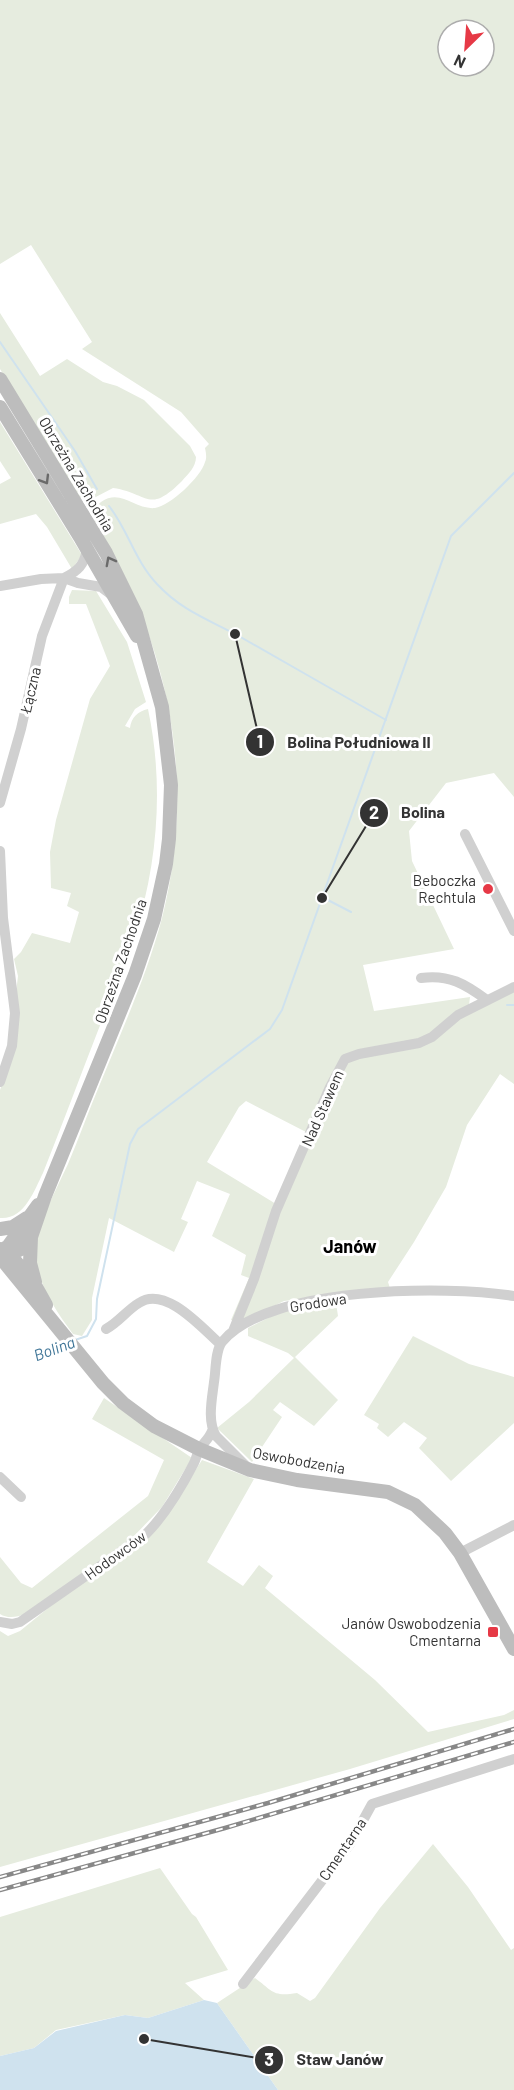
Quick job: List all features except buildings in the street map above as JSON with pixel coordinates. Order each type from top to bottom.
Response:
[{"type":"street","name":"Obrzeżna Zachodnia","points":[[0,379],[106,553],[136,614],[162,707],[171,785],[169,839],[154,919],[135,975],[45,1196],[31,1237]]},
{"type":"street","name":"Obrzeżna Zachodnia","points":[[0,407],[149,656]]},
{"type":"street","points":[[64,578],[77,571],[85,562],[87,550]]},
{"type":"street","points":[[0,586],[41,579],[64,578],[101,587],[113,596]]},
{"type":"street","name":"Łączna","points":[[0,803],[23,720],[42,636],[64,578]]},
{"type":"street","points":[[465,834],[514,930]]},
{"type":"street","points":[[0,850],[3,918],[15,1006],[14,1032],[0,1082]]},
{"type":"street","points":[[421,978],[436,976],[454,980],[471,988],[487,1000]]},
{"type":"street","name":"Nad Stawem","points":[[233,1331],[254,1279],[276,1211],[330,1087],[345,1059],[359,1054],[418,1043],[432,1037],[458,1015],[514,987]]},
{"type":"street","name":"Obrzeżna Zachodnia","points":[[3,1253],[45,1196]]},
{"type":"street","name":"Obrzeżna Zachodnia","points":[[0,1229],[13,1227],[29,1217]]},
{"type":"street","points":[[3,1253],[23,1248],[31,1237]]},
{"type":"street","name":"Oswobodzenia","points":[[31,1237],[30,1263],[36,1287],[57,1326]]},
{"type":"street","name":"Oswobodzenia","points":[[3,1253],[36,1287]]},
{"type":"street","name":"Oswobodzenia","points":[[3,1253],[35,1301],[103,1383],[123,1403],[161,1430],[213,1456],[250,1470],[297,1480],[388,1492],[415,1505],[445,1533],[460,1553],[514,1649]]},
{"type":"street","name":"Grodowa","points":[[220,1344],[233,1331],[254,1318],[304,1302],[401,1292],[456,1291],[514,1296]]},
{"type":"street","points":[[106,1329],[125,1316],[137,1304],[147,1298],[155,1297],[176,1306],[220,1344],[211,1416],[214,1437],[213,1456]]},
{"type":"street","points":[[199,1449],[214,1437]]},
{"type":"street","points":[[214,1437],[250,1470]]},
{"type":"street","name":"Hodowców","points":[[0,1622],[12,1624],[20,1622],[146,1534],[169,1506],[195,1462],[199,1449]]},
{"type":"street","points":[[0,1477],[21,1497]]},
{"type":"street","points":[[460,1553],[514,1525]]},
{"type":"street","name":"Cmentarna","points":[[243,1984],[350,1844],[372,1804],[514,1759]]},
{"type":"shaded area","points":[[0,0],[514,0],[514,797],[494,773],[446,783],[409,831],[412,861],[454,949],[363,965],[374,1011],[470,997],[468,1013],[514,983],[514,1084],[500,1074],[467,1125],[446,1187],[388,1282],[390,1288],[284,1301],[239,1323],[231,1320],[249,1278],[241,1275],[246,1255],[212,1236],[230,1194],[197,1181],[181,1219],[188,1222],[174,1252],[109,1218],[92,1298],[92,1320],[82,1336],[73,1334],[65,1323],[50,1300],[39,1275],[35,1248],[37,1229],[72,1154],[134,1002],[156,939],[172,865],[177,813],[176,762],[169,711],[157,661],[140,613],[119,565],[93,518],[94,513],[96,507],[108,498],[122,498],[148,508],[155,508],[169,502],[198,475],[206,460],[205,448],[209,444],[181,412],[82,349],[92,342],[31,245],[0,264]],"holes":[[[246,1101],[306,1132],[276,1204],[207,1162],[239,1107]]]},
{"type":"shaded area","points":[[0,313],[40,376],[67,359],[103,382],[117,386],[144,400],[190,446],[196,457],[193,467],[182,481],[162,497],[155,499],[113,488],[90,500],[80,498],[0,369]]},
{"type":"shaded area","points":[[0,422],[82,555],[72,569],[47,527],[36,514],[0,524],[0,484],[11,478],[0,461]]},
{"type":"shaded area","points":[[72,590],[96,591],[127,642],[146,702],[135,709],[125,726],[130,728],[136,715],[148,709],[153,737],[157,794],[153,851],[143,907],[131,947],[43,1173],[32,1196],[22,1209],[16,1214],[0,1218],[0,1090],[7,1069],[18,976],[14,959],[32,933],[70,943],[79,912],[67,906],[71,893],[51,888],[50,852],[56,820],[90,699],[110,666],[86,604],[69,604]]},
{"type":"shaded area","points":[[336,1303],[338,1316],[295,1357],[338,1400],[314,1426],[280,1402],[273,1410],[282,1417],[252,1462],[217,1428],[249,1402],[294,1358],[288,1353],[248,1336],[248,1328],[280,1312]]},
{"type":"shaded area","points":[[413,1336],[469,1364],[514,1377],[514,1423],[451,1481],[419,1448],[427,1438],[404,1422],[388,1437],[377,1428],[379,1424],[364,1415]]},
{"type":"shaded area","points":[[104,1398],[192,1458],[162,1507],[133,1537],[25,1614],[12,1617],[3,1616],[0,1614],[0,1557],[21,1583],[32,1588],[148,1496],[164,1460],[92,1419]]},
{"type":"shaded area","points":[[202,1460],[254,1479],[207,1562],[243,1586],[259,1565],[273,1576],[265,1588],[375,1680],[428,1732],[504,1715],[514,1710],[514,1719],[350,1769],[0,1867],[0,1631],[8,1636],[20,1631],[172,1507]]},
{"type":"shaded area","points":[[433,1844],[468,1887],[511,1950],[514,1948],[514,2090],[278,2090],[217,2003],[255,1978],[277,1993],[297,1993],[310,2001],[315,1998],[380,1908]]},
{"type":"shaded area","points":[[160,1868],[196,1917],[228,1970],[185,1983],[204,2000],[148,2018],[125,2015],[56,2030],[34,2048],[0,2056],[0,1917]]},
{"type":"water","points":[[204,2000],[217,2003],[278,2090],[0,2090],[0,2056],[34,2048],[56,2031],[125,2015],[148,2018]]},
{"type":"waterway","points":[[0,342],[75,451],[97,489]]},
{"type":"waterway","name":"Bolina","points":[[75,1340],[87,1336],[96,1319],[97,1299],[130,1144],[138,1129],[270,1029],[282,1010],[451,536],[514,473]]},
{"type":"waterway","points":[[109,506],[149,575],[175,601],[386,720]]},
{"type":"waterway","points":[[324,898],[351,912]]},
{"type":"waterway","points":[[507,1005],[514,1005]]},
{"type":"waterway","name":"Bolina","points":[[53,1349],[64,1344]]},
{"type":"railway","points":[[0,1877],[268,1803],[514,1729]]},
{"type":"railway","points":[[0,1890],[225,1828],[514,1742]]},
{"type":"place","name":"Bolina Południowa II","points":[[235,634]]},
{"type":"place","name":"Beboczka Rechtula","points":[[488,889]]},
{"type":"place","name":"Bolina","points":[[322,898]]},
{"type":"place","name":"Janów Oswobodzenia Cmentarna","points":[[493,1632]]},
{"type":"place","name":"Staw Janów","points":[[144,2039]]},
{"type":"district","name":"Janów","points":[[350,1246]]}]
